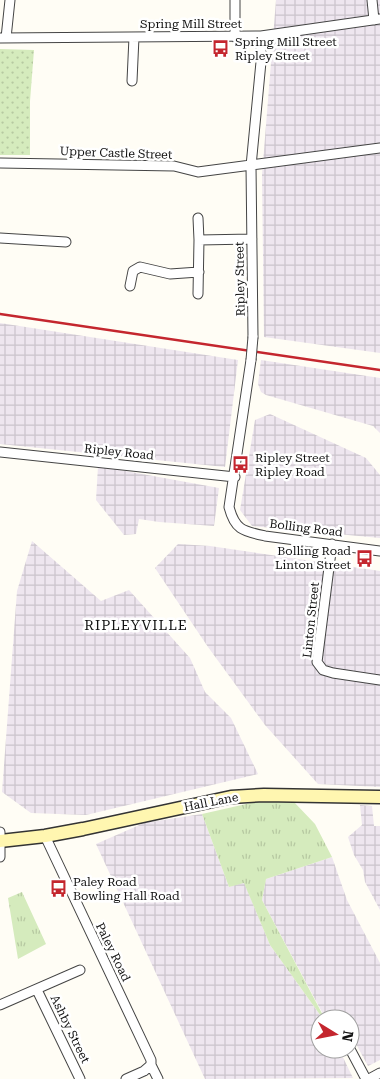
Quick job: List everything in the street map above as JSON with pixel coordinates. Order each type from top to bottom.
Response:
[{"type":"street","points":[[3,38],[10,0]]},
{"type":"street","points":[[235,0],[235,37]]},
{"type":"street","points":[[372,0],[377,20]]},
{"type":"street","name":"Spring Mill Street","points":[[3,38],[261,36],[377,20]]},
{"type":"street","name":"Ripley Street","points":[[232,520],[229,507],[254,337],[251,166],[261,62],[261,36]]},
{"type":"street","points":[[132,82],[134,37]]},
{"type":"street","name":"Upper Castle Street","points":[[0,163],[174,166],[198,172],[380,148]]},
{"type":"street","points":[[198,218],[198,294]]},
{"type":"street","points":[[0,238],[66,242]]},
{"type":"street","points":[[199,240],[252,239]]},
{"type":"street","points":[[130,286],[133,271],[140,267],[170,274],[199,272]]},
{"type":"street","name":"Ripley Road","points":[[0,452],[234,477]]},
{"type":"street","name":"Bolling Road","points":[[232,520],[246,532],[265,536],[380,551]]},
{"type":"street","name":"Linton Street","points":[[332,544],[317,662],[323,670],[333,673],[380,680]]},
{"type":"street","name":"Hall Lane","points":[[0,838],[45,836],[231,797],[264,795],[380,797]]},
{"type":"street","name":"Paley Road","points":[[45,836],[151,1060],[151,1065],[158,1079]]},
{"type":"street","points":[[0,838],[0,857]]},
{"type":"street","points":[[0,1005],[80,970]]},
{"type":"street","name":"Ashby Street","points":[[37,990],[80,1079]]},
{"type":"street","points":[[356,1059],[368,1079],[380,1073]]},
{"type":"street","points":[[126,1079],[151,1065]]},
{"type":"shaded area","points":[[276,0],[380,0],[380,353],[264,337],[262,175]]},
{"type":"shaded area","points":[[0,323],[238,360],[225,467],[0,444]]},
{"type":"shaded area","points":[[261,360],[380,378],[380,433],[373,426],[261,392],[258,384]]},
{"type":"shaded area","points":[[270,414],[366,458],[380,475],[380,538],[252,526],[240,510],[255,420]]},
{"type":"shaded area","points":[[98,466],[219,488],[214,526],[139,519],[136,534],[124,535],[96,500]]},
{"type":"shaded area","points":[[32,541],[101,601],[129,590],[190,658],[205,692],[231,718],[258,774],[86,815],[31,813],[2,792],[17,591]]},
{"type":"shaded area","points":[[178,544],[210,546],[380,571],[380,787],[318,784],[265,725],[208,647],[155,568]]},
{"type":"shaded area","points":[[360,805],[372,806],[374,826],[380,826],[380,910],[365,882],[363,870],[354,855],[348,837],[362,825]]},
{"type":"shaded area","points":[[202,814],[229,887],[244,882],[270,945],[316,1009],[310,1009],[310,1059],[344,1059],[353,1078],[205,1079],[96,844],[144,823]]},
{"type":"shaded area","points":[[332,857],[347,900],[380,963],[380,1060],[368,1066],[360,1051],[360,1009],[320,1009],[262,900],[266,879]]},
{"type":"green space","points":[[0,49],[34,50],[30,101],[30,155],[0,155]]},
{"type":"green space","points":[[264,800],[294,802],[315,824],[332,857],[266,879],[262,900],[320,1009],[316,1009],[270,945],[244,883],[229,887],[202,814]]},
{"type":"green space","points":[[22,892],[46,944],[18,959],[8,898]]},
{"type":"railway","points":[[0,314],[380,370]]},
{"type":"place","name":"Spring Mill Street Ripley Street","points":[[221,49]]},
{"type":"place","name":"Ripley Street Ripley Road","points":[[241,465]]},
{"type":"place","name":"Bolling Road Linton Street","points":[[365,558]]},
{"type":"place","name":"Paley Road Bowling Hall Road","points":[[59,889]]},
{"type":"district","name":"RIPLEYVILLE","points":[[136,625]]}]
